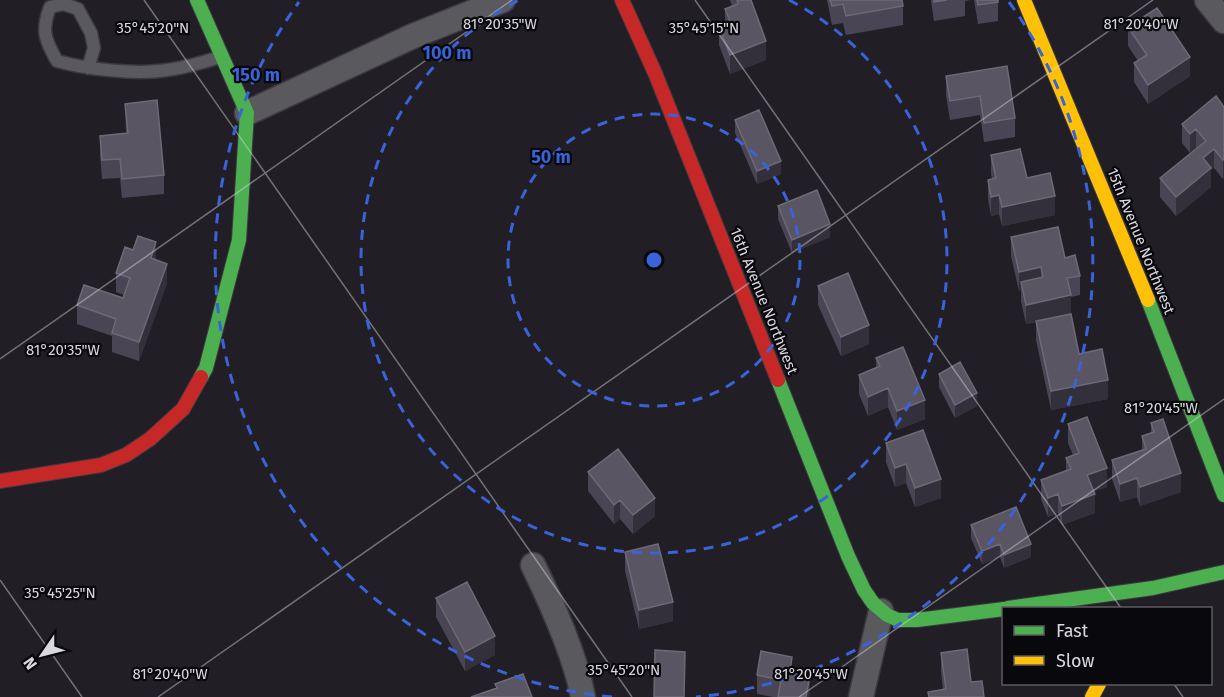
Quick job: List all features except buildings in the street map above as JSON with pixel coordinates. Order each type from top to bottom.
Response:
[{"type":"street","points":[[0,481],[101,465],[126,455],[150,439],[183,409],[206,368],[239,240],[247,113],[197,0]]},
{"type":"street","points":[[247,113],[413,36],[503,0]]},
{"type":"street","name":"16th Avenue Northwest","points":[[622,0],[655,73],[848,556],[864,590],[881,611]]},
{"type":"street","name":"15th Avenue Northwest","points":[[1024,0],[1155,316],[1224,495]]},
{"type":"street","points":[[1207,0],[1224,21]]},
{"type":"street","points":[[533,565],[548,596],[583,697]]},
{"type":"street","points":[[1026,607],[1150,593],[1224,572]]},
{"type":"street","points":[[861,697],[881,611],[898,620],[917,620],[1002,609]]},
{"type":"lane","points":[[88,68],[93,48],[91,33],[78,9],[64,4],[47,4],[45,39],[57,61],[88,68],[166,71],[222,57]]},
{"type":"traffic: fast","points":[[197,0],[247,113],[239,240],[206,368],[201,377]]},
{"type":"traffic: fast","points":[[1148,300],[1224,495]]},
{"type":"traffic: fast","points":[[778,380],[848,556],[864,590],[873,603],[887,615],[898,620],[917,620],[1002,609]]},
{"type":"traffic: fast","points":[[1015,607],[1153,588],[1224,572]]},
{"type":"traffic: slow","points":[[1024,0],[1148,300]]},
{"type":"traffic: slow","points":[[1092,697],[1098,685]]},
{"type":"traffic: jam","points":[[622,0],[655,73],[778,380]]},
{"type":"traffic: jam","points":[[0,481],[101,465],[126,455],[150,439],[183,409],[201,377]]}]
